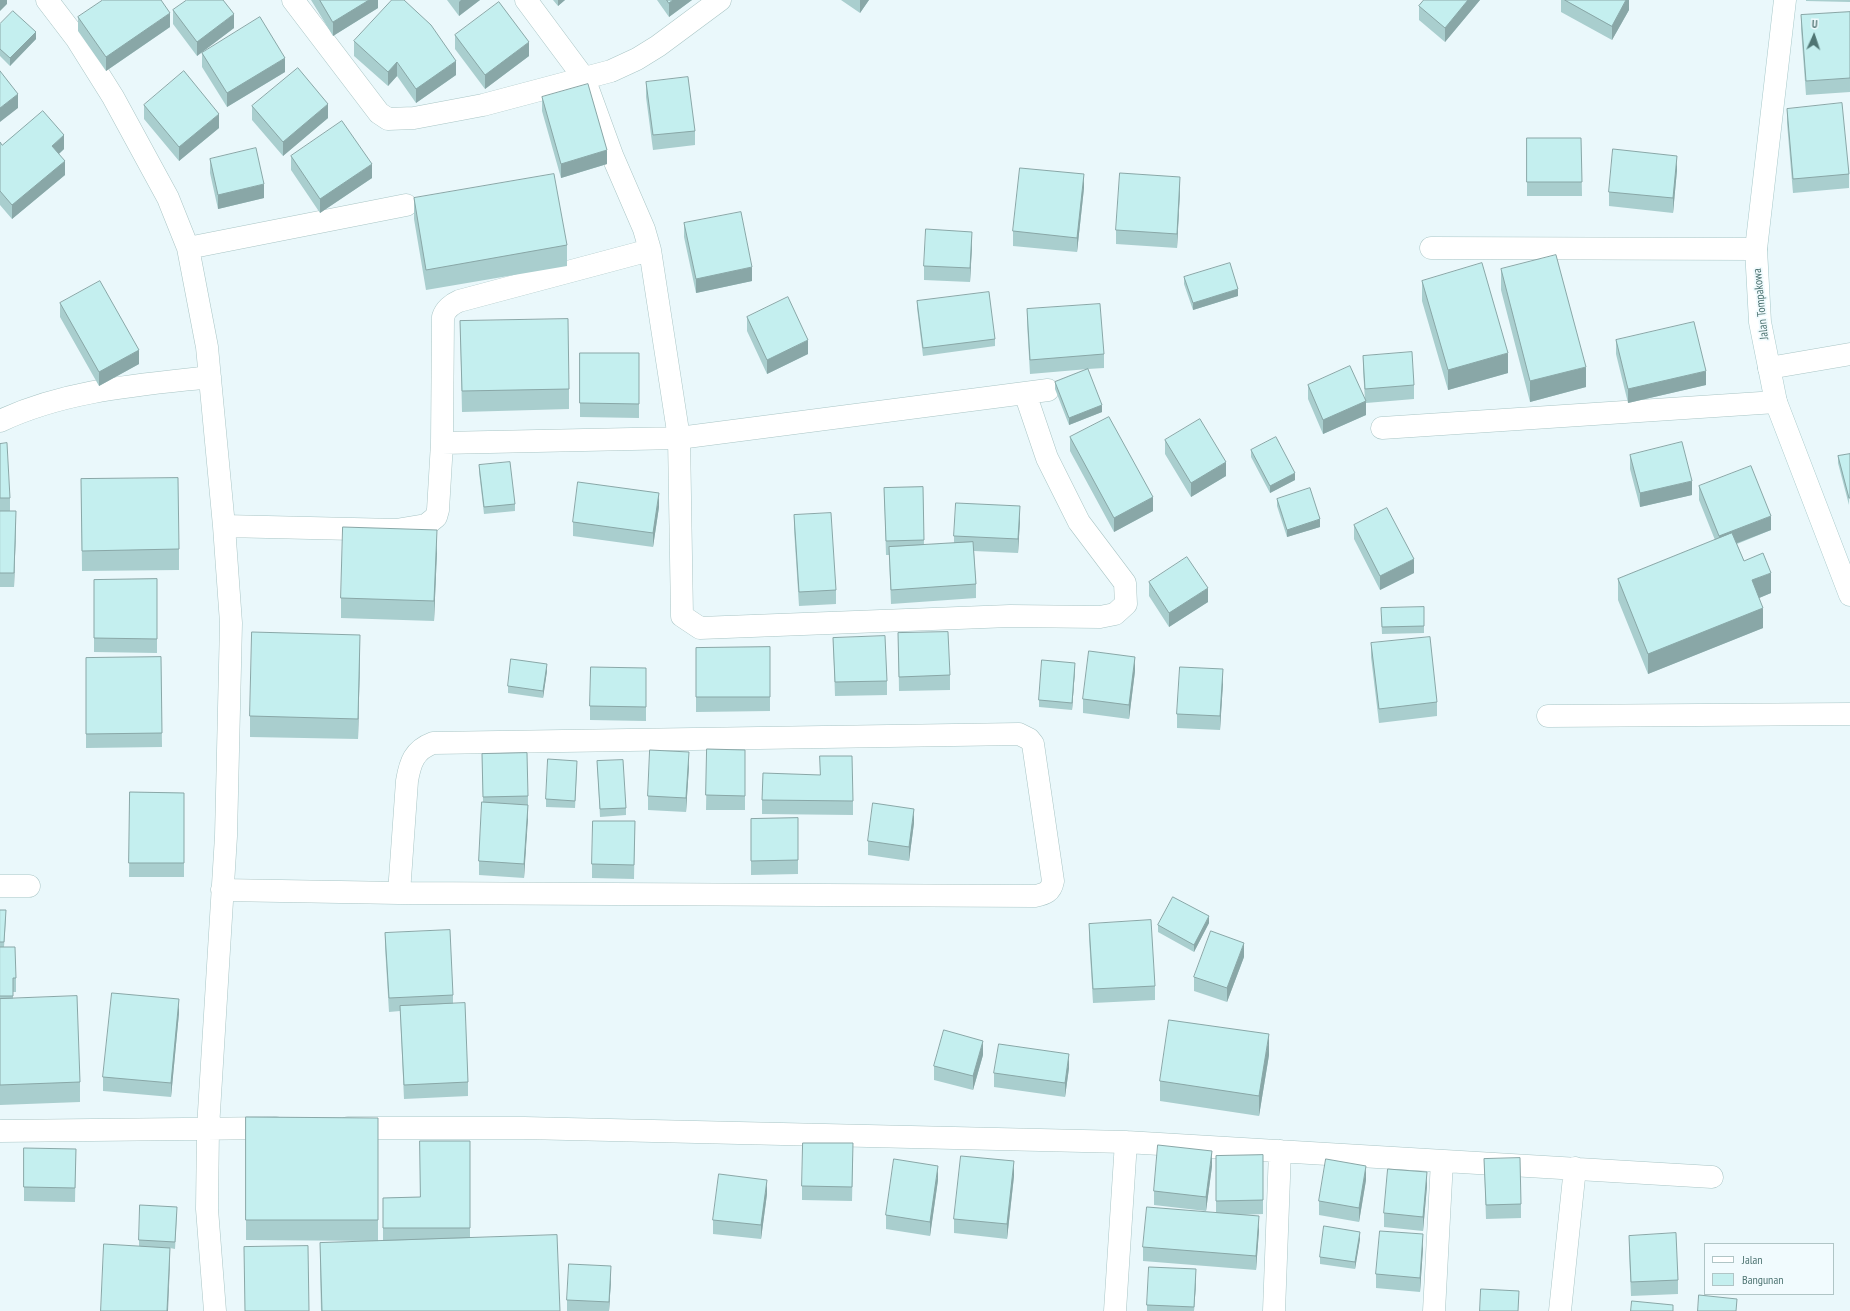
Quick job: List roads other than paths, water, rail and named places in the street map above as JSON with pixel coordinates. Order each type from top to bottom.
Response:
[{"type":"street","points":[[47,0],[76,38],[113,97],[168,198],[188,248],[207,347],[224,526],[231,623],[226,836],[208,1128],[207,1209],[215,1311]]},
{"type":"street","points":[[293,0],[378,113],[388,119],[414,118],[483,105],[611,71],[637,59],[720,0]]},
{"type":"street","points":[[526,0],[584,78],[612,154],[644,229],[650,250],[679,438],[682,616],[700,628],[1010,616],[1100,617],[1115,614],[1126,604],[1125,583],[1079,522],[1047,458],[1025,393]]},
{"type":"street","name":"Jalan Tompakowa","points":[[1785,0],[1756,249],[1760,322],[1776,402],[1850,595]]},
{"type":"street","points":[[188,248],[406,205]]},
{"type":"street","points":[[1431,248],[1756,249]]},
{"type":"street","points":[[224,526],[379,530],[408,529],[426,525],[436,517],[438,510],[442,443],[444,313],[459,301],[650,250]]},
{"type":"street","points":[[1769,368],[1850,354]]},
{"type":"street","points":[[0,421],[29,408],[63,398],[115,388],[210,377]]},
{"type":"street","points":[[442,443],[679,438],[1048,390]]},
{"type":"street","points":[[1382,428],[1776,402]]},
{"type":"street","points":[[1548,716],[1850,714]]},
{"type":"street","points":[[222,890],[399,893],[1035,896],[1046,893],[1052,887],[1053,882],[1033,744],[1025,736],[1019,734],[441,743],[428,745],[417,752],[410,764],[407,781],[399,893]]},
{"type":"street","points":[[0,886],[29,886]]},
{"type":"street","points":[[0,1131],[295,1128]]},
{"type":"street","points":[[326,1128],[524,1128],[1126,1142],[1712,1177]]},
{"type":"street","points":[[1115,1311],[1126,1142]]},
{"type":"street","points":[[1274,1311],[1280,1151]]},
{"type":"street","points":[[1434,1311],[1442,1161]]},
{"type":"street","points":[[1560,1311],[1575,1168]]}]
